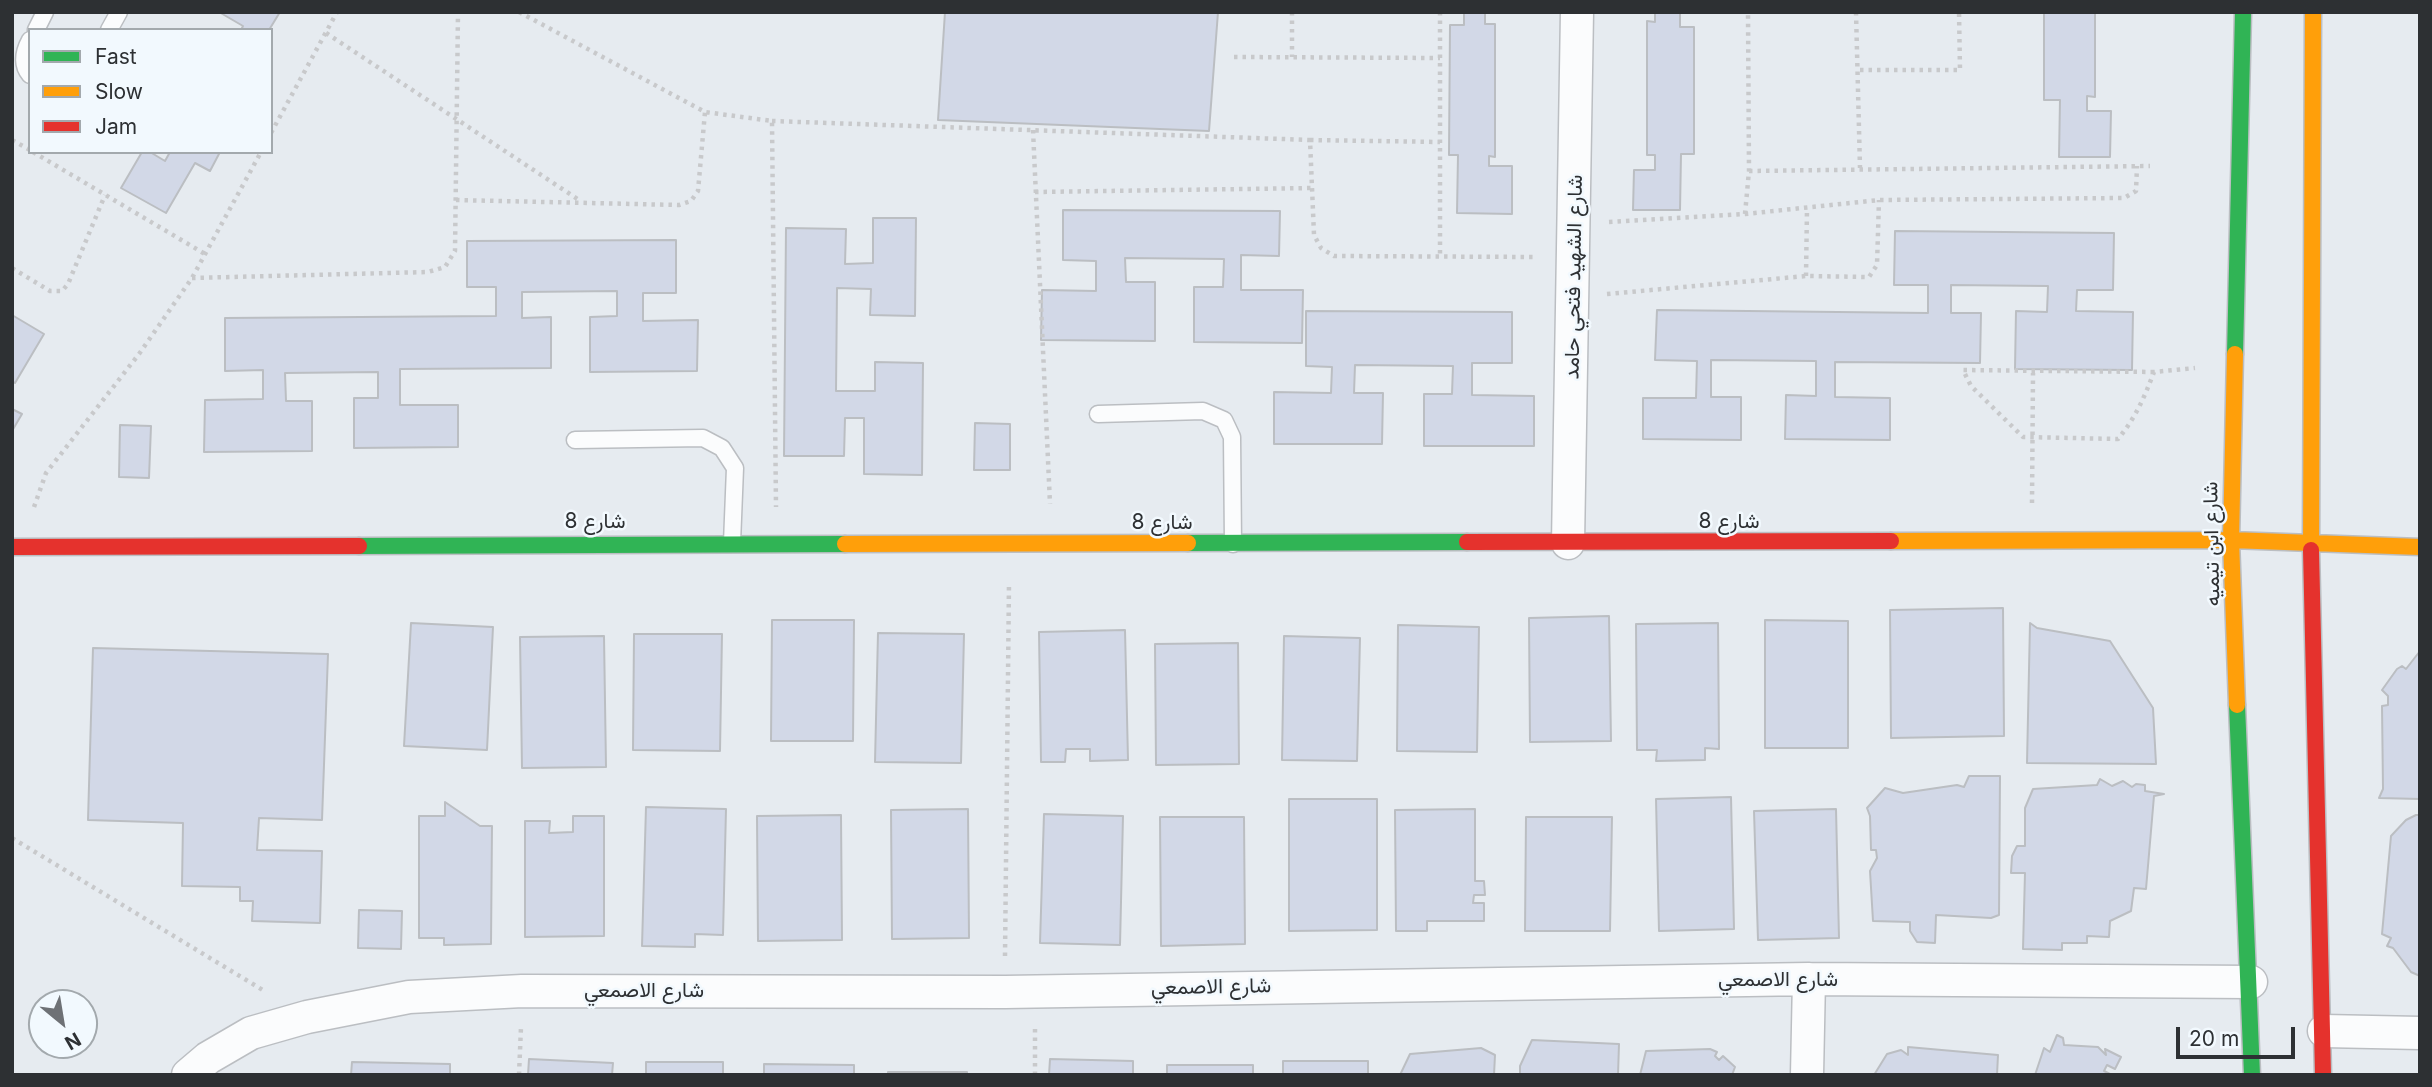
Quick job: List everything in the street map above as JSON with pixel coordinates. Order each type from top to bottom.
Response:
[{"type":"street","name":"شارع الشهيد فتحي حامد","points":[[1568,543],[1577,12]]},
{"type":"street","name":"شارع ابن تيميه","points":[[2243,12],[2231,540],[2252,1075]]},
{"type":"street","points":[[2314,12],[2311,541],[2323,1075]]},
{"type":"street","name":"شارع 8","points":[[17,546],[2032,543],[2231,540],[2420,547]]},
{"type":"street","points":[[1807,1075],[1809,979]]},
{"type":"street","name":"شارع الاصمعي","points":[[188,1075],[208,1058],[251,1033],[307,1017],[409,997],[522,991],[1020,990],[1809,979],[2250,982]]},
{"type":"street","points":[[2324,1031],[2420,1033]]},
{"type":"lane","points":[[37,28],[45,12]]},
{"type":"lane","points":[[110,28],[119,12]]},
{"type":"lane","points":[[28,44],[24,51],[25,69],[28,73]]},
{"type":"lane","points":[[1098,414],[1203,411],[1224,420],[1232,437],[1233,544]]},
{"type":"lane","points":[[575,440],[704,438],[722,447],[735,468],[732,543]]},
{"type":"path","points":[[273,129],[337,12]]},
{"type":"path","points":[[192,278],[428,272],[445,267],[455,251],[458,12]]},
{"type":"path","points":[[519,12],[705,112],[772,121],[1440,142]]},
{"type":"path","points":[[1292,12],[1292,57]]},
{"type":"path","points":[[1440,12],[1440,256]]},
{"type":"path","points":[[1745,214],[1749,171],[1748,12]]},
{"type":"path","points":[[1856,12],[1860,70],[1860,168]]},
{"type":"path","points":[[1860,70],[1960,70],[1959,12]]},
{"type":"path","points":[[326,33],[580,201]]},
{"type":"path","points":[[1234,57],[1440,58]]},
{"type":"path","points":[[456,200],[679,205],[691,201],[698,191],[705,112]]},
{"type":"path","points":[[772,121],[777,543]]},
{"type":"path","points":[[1033,130],[1052,543]]},
{"type":"path","points":[[12,140],[28,149]]},
{"type":"path","points":[[1310,140],[1314,235],[1321,248],[1334,256],[1573,258]]},
{"type":"path","points":[[37,154],[205,254]]},
{"type":"path","points":[[17,546],[46,473],[139,354],[192,278],[260,154]]},
{"type":"path","points":[[1575,224],[1745,214],[1879,201],[2124,198],[2136,191],[2137,166]]},
{"type":"path","points":[[1749,171],[2150,166]]},
{"type":"path","points":[[1035,192],[1312,188]]},
{"type":"path","points":[[12,268],[51,291],[62,291],[68,284],[105,195]]},
{"type":"path","points":[[1574,297],[1806,276],[1869,277],[1875,272],[1879,201]]},
{"type":"path","points":[[1806,276],[1807,209]]},
{"type":"path","points":[[2154,372],[2134,421],[2118,439],[2033,440],[2023,437],[1971,386],[1963,370],[2033,373],[2154,372],[2234,364]]},
{"type":"path","points":[[2032,543],[2033,373]]},
{"type":"path","points":[[1010,543],[1020,990],[1035,1075]]},
{"type":"path","points":[[12,838],[307,1017]]},
{"type":"path","points":[[519,1075],[522,991]]},
{"type":"building","points":[[219,12],[280,12],[270,28],[242,28],[243,26]]},
{"type":"building","points":[[945,12],[1218,12],[1209,131],[938,120]]},
{"type":"building","points":[[1464,12],[1485,12],[1485,24],[1495,24],[1495,157],[1489,156],[1489,166],[1512,166],[1512,214],[1457,213],[1458,155],[1449,155],[1450,25],[1464,25]]},
{"type":"building","points":[[1655,12],[1680,12],[1680,27],[1694,27],[1694,154],[1681,154],[1680,210],[1633,210],[1634,170],[1655,170],[1655,155],[1647,155],[1647,21],[1655,22]]},
{"type":"building","points":[[2044,12],[2095,12],[2095,97],[2087,96],[2087,111],[2111,111],[2110,157],[2059,157],[2060,100],[2044,100]]},
{"type":"building","points":[[141,154],[153,154],[165,161],[169,154],[219,154],[210,171],[195,163],[166,213],[121,188]]},
{"type":"building","points":[[1063,210],[1280,211],[1279,256],[1241,255],[1241,290],[1303,290],[1302,343],[1194,342],[1194,287],[1223,287],[1224,259],[1125,258],[1126,282],[1155,282],[1155,341],[1041,340],[1042,290],[1096,291],[1096,261],[1063,260]]},
{"type":"building","points":[[873,218],[916,218],[915,316],[870,315],[871,289],[837,288],[836,391],[875,391],[875,362],[923,363],[922,475],[864,474],[864,418],[845,418],[844,456],[784,456],[786,228],[846,229],[845,264],[873,263]]},
{"type":"building","points":[[1895,231],[2114,233],[2113,290],[2077,290],[2076,311],[2133,312],[2132,370],[2015,369],[2016,311],[2047,312],[2048,286],[1951,285],[1951,313],[1981,313],[1980,363],[1835,362],[1835,397],[1890,398],[1890,440],[1785,439],[1786,395],[1816,396],[1816,361],[1711,360],[1711,397],[1741,397],[1741,440],[1643,439],[1643,398],[1696,398],[1697,361],[1655,360],[1657,310],[1928,313],[1928,285],[1894,285]]},
{"type":"building","points":[[676,240],[676,293],[643,293],[643,321],[698,320],[697,371],[590,372],[590,317],[617,316],[617,291],[522,292],[522,318],[551,317],[551,368],[400,369],[400,405],[458,405],[458,447],[354,448],[354,398],[378,398],[378,372],[285,373],[286,401],[312,401],[312,451],[204,452],[205,400],[263,399],[263,370],[225,371],[225,318],[496,316],[496,287],[467,287],[467,241]]},
{"type":"building","points":[[1306,311],[1512,312],[1512,363],[1472,363],[1472,395],[1534,396],[1534,446],[1424,446],[1424,394],[1452,394],[1453,366],[1355,365],[1354,393],[1383,393],[1382,444],[1274,444],[1274,392],[1331,393],[1332,367],[1306,366]]},
{"type":"building","points":[[12,315],[44,334],[15,383],[12,381]]},
{"type":"building","points":[[12,409],[22,414],[12,431]]},
{"type":"building","points":[[975,423],[1010,424],[1010,470],[974,470]]},
{"type":"building","points":[[120,425],[151,426],[149,478],[119,477]]},
{"type":"building","points":[[2003,608],[2004,736],[1891,738],[1890,610]]},
{"type":"building","points":[[1609,616],[1611,741],[1530,742],[1529,618]]},
{"type":"building","points":[[772,620],[854,620],[853,741],[771,741]]},
{"type":"building","points":[[1765,620],[1848,621],[1848,748],[1765,748]]},
{"type":"building","points":[[411,623],[493,627],[487,750],[404,746]]},
{"type":"building","points":[[1718,623],[1719,749],[1705,748],[1705,760],[1656,761],[1657,750],[1637,750],[1636,624]]},
{"type":"building","points":[[2030,623],[2037,628],[2110,641],[2153,708],[2156,764],[2027,763]]},
{"type":"building","points":[[1398,625],[1479,627],[1477,752],[1397,751]]},
{"type":"building","points":[[1125,630],[1128,760],[1090,761],[1090,749],[1066,749],[1065,762],[1041,762],[1039,632]]},
{"type":"building","points":[[878,633],[964,634],[961,763],[875,762]]},
{"type":"building","points":[[634,634],[722,634],[720,751],[633,750]]},
{"type":"building","points":[[604,636],[606,767],[522,768],[520,637]]},
{"type":"building","points":[[1284,636],[1360,638],[1357,761],[1282,760]]},
{"type":"building","points":[[1238,643],[1239,764],[1156,765],[1155,644]]},
{"type":"building","points":[[93,648],[328,654],[322,820],[259,818],[257,850],[322,851],[320,923],[252,921],[253,901],[240,901],[240,887],[182,886],[183,823],[88,820]]},
{"type":"building","points":[[2420,651],[2420,799],[2379,798],[2383,789],[2382,706],[2388,705],[2388,696],[2382,690],[2397,669],[2402,666],[2406,669]]},
{"type":"building","points":[[1969,776],[2000,776],[1999,915],[1991,918],[1936,915],[1935,943],[1917,942],[1910,931],[1910,922],[1873,921],[1870,871],[1877,858],[1876,850],[1871,850],[1870,816],[1867,808],[1885,788],[1903,793],[1957,785],[1964,787]]},
{"type":"building","points":[[2100,779],[2112,786],[2123,781],[2132,787],[2136,784],[2145,785],[2145,791],[2164,794],[2154,796],[2146,889],[2134,888],[2131,911],[2110,921],[2109,937],[2087,936],[2087,943],[2062,943],[2062,950],[2023,949],[2025,873],[2011,873],[2012,856],[2017,846],[2025,846],[2025,808],[2033,789],[2097,785]]},
{"type":"building","points":[[1731,797],[1734,929],[1659,931],[1656,799]]},
{"type":"building","points":[[1289,799],[1377,799],[1377,930],[1289,931]]},
{"type":"building","points":[[445,802],[480,826],[492,826],[491,944],[444,945],[444,938],[419,938],[419,816],[445,816]]},
{"type":"building","points":[[646,807],[726,809],[723,935],[695,934],[695,947],[642,946]]},
{"type":"building","points":[[968,809],[969,938],[892,939],[891,810]]},
{"type":"building","points":[[1475,809],[1475,881],[1484,881],[1485,895],[1474,895],[1473,903],[1484,903],[1484,921],[1427,921],[1427,931],[1396,931],[1395,810]]},
{"type":"building","points":[[1836,809],[1839,938],[1758,940],[1754,811]]},
{"type":"building","points":[[1044,814],[1123,816],[1120,945],[1040,943]]},
{"type":"building","points":[[841,815],[842,940],[758,941],[757,816]]},
{"type":"building","points":[[2420,815],[2420,976],[2411,972],[2393,948],[2387,946],[2391,938],[2382,934],[2391,836],[2406,820]]},
{"type":"building","points":[[573,816],[604,816],[604,936],[525,937],[525,821],[550,821],[549,833],[573,832]]},
{"type":"building","points":[[1160,817],[1244,817],[1245,944],[1161,946]]},
{"type":"building","points":[[1526,817],[1612,817],[1610,931],[1525,931]]},
{"type":"building","points":[[359,910],[402,911],[401,949],[358,948]]},
{"type":"building","points":[[2057,1035],[2063,1038],[2064,1045],[2098,1047],[2106,1055],[2105,1049],[2121,1057],[2115,1069],[2107,1065],[2104,1071],[2112,1075],[2035,1075],[2044,1048],[2050,1052]]},
{"type":"building","points":[[1532,1040],[1619,1044],[1618,1075],[1520,1075],[1520,1066]]},
{"type":"building","points":[[1908,1047],[1998,1055],[1997,1075],[1874,1075],[1887,1054],[1901,1050],[1908,1055]]},
{"type":"building","points":[[1481,1048],[1495,1055],[1494,1075],[1400,1075],[1410,1054]]},
{"type":"building","points":[[1710,1049],[1717,1052],[1715,1056],[1719,1060],[1723,1056],[1735,1067],[1732,1075],[1640,1075],[1646,1051]]},
{"type":"building","points":[[529,1059],[613,1063],[612,1075],[528,1075]]},
{"type":"building","points":[[1050,1059],[1133,1061],[1133,1075],[1049,1075]]},
{"type":"building","points":[[1283,1061],[1368,1061],[1368,1075],[1283,1075]]},
{"type":"building","points":[[352,1062],[450,1064],[450,1075],[351,1075]]},
{"type":"building","points":[[646,1062],[723,1062],[723,1075],[646,1075]]},
{"type":"building","points":[[764,1064],[854,1065],[854,1075],[764,1075]]},
{"type":"building","points":[[1167,1065],[1253,1065],[1253,1075],[1167,1075]]},
{"type":"building","points":[[888,1072],[967,1072],[967,1075],[888,1075]]},
{"type":"traffic: fast","points":[[2235,354],[2243,12]]},
{"type":"traffic: fast","points":[[1188,543],[1467,542]]},
{"type":"traffic: fast","points":[[359,546],[845,544]]},
{"type":"traffic: fast","points":[[2237,705],[2252,1075]]},
{"type":"traffic: slow","points":[[2311,550],[2313,12]]},
{"type":"traffic: slow","points":[[2235,354],[2231,540],[2237,705]]},
{"type":"traffic: slow","points":[[1891,541],[2231,540],[2420,547]]},
{"type":"traffic: slow","points":[[845,544],[1188,543]]},
{"type":"traffic: jam","points":[[1467,542],[1891,541]]},
{"type":"traffic: jam","points":[[12,547],[359,546]]},
{"type":"traffic: jam","points":[[2311,550],[2323,1075]]}]
